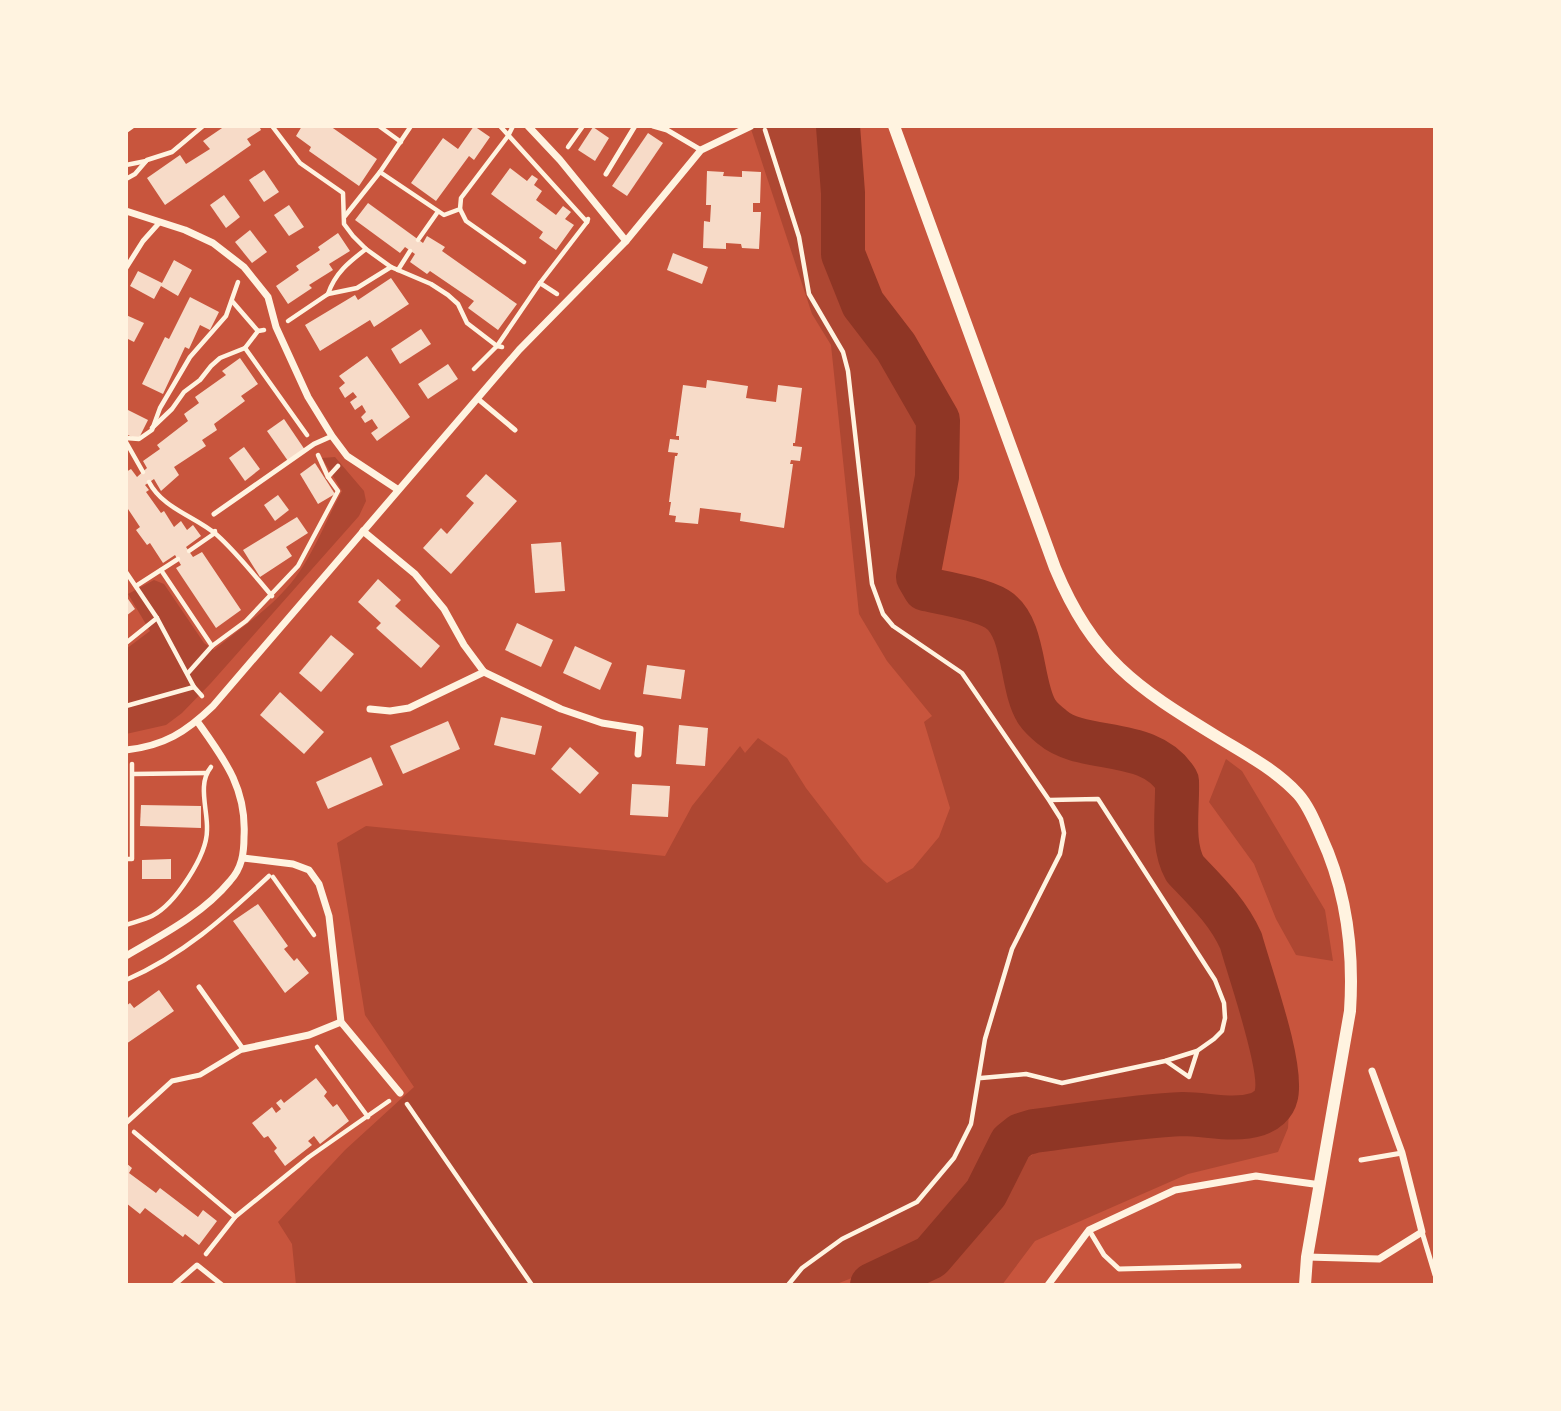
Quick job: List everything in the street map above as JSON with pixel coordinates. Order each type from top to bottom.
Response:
[{"type":"street","points":[[528,126],[560,160],[626,241]]},
{"type":"street","points":[[128,750],[169,741],[213,706],[397,489],[519,351],[626,241],[701,150],[751,126]]},
{"type":"street","points":[[894,126],[1055,569],[1079,619],[1108,657],[1138,685],[1162,703],[1273,770],[1300,796],[1327,849],[1345,905],[1352,976],[1350,1011],[1307,1257],[1305,1285]]},
{"type":"street","points":[[126,211],[185,230],[220,247],[244,267],[268,297],[276,327],[308,397],[332,436],[347,456],[397,489]]},
{"type":"street","points":[[363,531],[415,574],[444,609],[464,645],[484,672],[561,709],[603,723],[640,729],[638,754]]},
{"type":"street","points":[[370,709],[390,712],[410,708],[484,672]]},
{"type":"street","points":[[126,956],[171,930],[203,907],[231,881],[243,858],[246,814],[235,781],[197,721]]},
{"type":"street","points":[[243,858],[293,864],[309,870],[319,884],[329,916],[341,1022],[400,1093]]},
{"type":"street","points":[[243,1049],[309,1035],[341,1022]]},
{"type":"street","points":[[1307,1257],[1379,1259],[1422,1232],[1402,1153],[1372,1070]]},
{"type":"street","points":[[1048,1285],[1088,1230],[1175,1190],[1256,1176],[1321,1185]]},
{"type":"lane","points":[[606,174],[635,126]]},
{"type":"lane","points":[[653,126],[667,130],[701,150]]},
{"type":"lane","points":[[126,268],[143,241],[160,222]]},
{"type":"lane","points":[[478,399],[515,429]]},
{"type":"lane","points":[[214,514],[314,444],[332,436]]},
{"type":"lane","points":[[126,1124],[172,1081],[200,1075],[243,1049],[199,987]]},
{"type":"lane","points":[[1361,1160],[1402,1153]]},
{"type":"lane","points":[[1088,1230],[1104,1255],[1119,1269],[1239,1266]]},
{"type":"lane","points":[[1422,1232],[1435,1275]]},
{"type":"lane","points":[[174,1285],[197,1265],[222,1285]]},
{"type":"path","points":[[126,131],[133,126]]},
{"type":"path","points":[[126,164],[172,152],[203,126]]},
{"type":"path","points":[[272,126],[300,163],[343,193],[344,224],[366,249],[391,267],[431,284],[448,295],[458,304],[467,323],[497,346],[519,351]]},
{"type":"path","points":[[379,126],[401,142]]},
{"type":"path","points":[[345,216],[380,172],[411,126]]},
{"type":"path","points":[[500,126],[587,222]]},
{"type":"path","points":[[513,126],[461,198],[460,209],[466,220],[524,262]]},
{"type":"path","points":[[560,160],[583,126]]},
{"type":"path","points":[[764,126],[799,237],[809,294],[843,352],[848,372],[872,583],[877,603],[893,626],[962,673],[1049,800],[1061,819],[1064,833],[1060,854],[1012,949],[985,1039],[981,1078],[971,1124],[954,1158],[917,1202],[842,1239],[802,1268],[788,1285]]},
{"type":"path","points":[[126,179],[148,160]]},
{"type":"path","points":[[380,172],[437,213],[443,215],[460,209]]},
{"type":"path","points":[[474,369],[497,346],[587,222],[594,203]]},
{"type":"path","points":[[418,240],[437,213]]},
{"type":"path","points":[[328,294],[333,279],[366,249]]},
{"type":"path","points":[[398,270],[411,251]]},
{"type":"path","points":[[152,428],[160,408],[190,357],[226,316],[244,267]]},
{"type":"path","points":[[143,472],[126,440],[139,439],[152,428],[172,410],[184,392],[200,380],[220,358],[245,348],[258,331],[276,327],[328,294],[357,288],[391,267]]},
{"type":"path","points":[[232,301],[258,331]]},
{"type":"path","points":[[188,673],[212,646],[246,621],[272,596],[298,566],[338,491],[328,477],[314,444],[245,348]]},
{"type":"path","points":[[328,477],[347,456]]},
{"type":"path","points":[[149,482],[154,493],[215,533],[272,596]]},
{"type":"path","points":[[214,514],[215,533]]},
{"type":"path","points":[[189,551],[215,533]]},
{"type":"path","points":[[136,586],[178,559]]},
{"type":"path","points":[[161,570],[212,646]]},
{"type":"path","points":[[126,572],[158,618],[194,687],[213,706]]},
{"type":"path","points":[[126,643],[158,618]]},
{"type":"path","points":[[126,706],[194,687]]},
{"type":"path","points":[[126,859],[132,859],[133,774],[128,750]]},
{"type":"path","points":[[126,925],[152,916],[181,891],[208,833],[204,787],[206,773],[221,755]]},
{"type":"path","points":[[133,774],[206,773]]},
{"type":"path","points":[[981,1078],[1026,1074],[1062,1083],[1165,1061],[1197,1051],[1222,1031],[1224,1003],[1214,980],[1098,799],[1049,800]]},
{"type":"path","points":[[268,876],[274,877],[318,940]]},
{"type":"path","points":[[309,1035],[368,1117]]},
{"type":"path","points":[[1165,1061],[1189,1077],[1197,1051]]},
{"type":"path","points":[[197,1265],[235,1217],[309,1157],[400,1093],[532,1285]]},
{"type":"path","points":[[126,1124],[235,1217]]},
{"type":"shaded area","points":[[750,126],[826,126],[824,200],[834,271],[854,317],[904,377],[918,403],[928,435],[929,463],[923,499],[905,557],[906,585],[917,602],[936,613],[981,620],[999,629],[1024,715],[1035,729],[1051,742],[1071,750],[1130,764],[1148,774],[1164,788],[1167,798],[1167,850],[1171,866],[1229,935],[1268,1071],[1265,1093],[1259,1100],[1248,1105],[1234,1106],[1207,1098],[1159,1098],[1100,1104],[1028,1118],[1012,1125],[997,1138],[976,1185],[946,1224],[913,1254],[834,1285],[296,1285],[292,1244],[278,1222],[345,1150],[414,1087],[365,1015],[337,843],[366,826],[665,856],[692,806],[740,746],[745,753],[758,738],[787,758],[806,788],[863,862],[887,883],[913,868],[939,837],[950,808],[924,722],[932,716],[887,661],[859,614],[831,345],[812,314]]},
{"type":"shaded area","points":[[335,457],[364,491],[366,501],[359,516],[182,713],[166,725],[126,734],[126,649],[150,631],[128,594],[154,580],[164,584],[204,643],[214,650],[277,598],[302,568],[342,491],[322,458]]},
{"type":"shaded area","points":[[1226,759],[1242,771],[1325,910],[1333,961],[1296,955],[1276,919],[1254,864],[1209,802]]},
{"type":"shaded area","points":[[1289,1111],[1288,1128],[1278,1152],[1188,1174],[1035,1241],[1002,1285],[914,1285],[957,1259],[988,1217],[1016,1165],[1045,1147],[1119,1134],[1270,1128]]},
{"type":"building","points":[[225,126],[259,126],[261,130],[247,139],[251,145],[165,205],[147,178],[180,155],[186,164],[210,149],[203,141]]},
{"type":"building","points":[[302,126],[330,126],[377,159],[359,186],[309,151],[311,147],[296,136]]},
{"type":"building","points":[[474,126],[490,137],[474,160],[469,156],[436,201],[411,183],[443,138],[458,149]]},
{"type":"building","points":[[593,127],[609,138],[595,161],[578,150]]},
{"type":"building","points":[[648,133],[663,143],[627,196],[612,186]]},
{"type":"building","points":[[510,168],[527,181],[532,175],[538,179],[534,185],[542,191],[536,200],[556,215],[563,206],[571,212],[565,219],[574,225],[556,250],[539,238],[543,232],[491,194]]},
{"type":"building","points":[[264,170],[279,192],[264,202],[249,180]]},
{"type":"building","points":[[707,171],[724,172],[723,176],[742,177],[742,171],[761,172],[760,203],[753,203],[753,212],[761,212],[759,249],[726,243],[726,249],[703,248],[704,221],[710,222],[711,205],[706,205]]},
{"type":"building","points":[[224,195],[240,217],[226,228],[210,205]]},
{"type":"building","points":[[368,203],[423,243],[427,236],[445,247],[442,251],[517,304],[498,330],[468,308],[474,301],[430,271],[427,274],[410,262],[415,254],[405,247],[400,253],[355,220]]},
{"type":"building","points":[[289,205],[304,227],[289,236],[274,215]]},
{"type":"building","points":[[250,230],[267,252],[252,263],[235,242]]},
{"type":"building","points":[[338,233],[350,251],[329,264],[333,270],[309,285],[312,288],[288,304],[276,286],[299,270],[296,266],[320,250],[318,247]]},
{"type":"building","points":[[673,253],[708,267],[702,284],[667,270]]},
{"type":"building","points":[[174,260],[192,270],[178,296],[161,286],[154,299],[130,286],[138,271],[162,283]]},
{"type":"building","points":[[391,278],[409,304],[374,327],[370,320],[320,351],[305,325],[355,295],[358,300]]},
{"type":"building","points":[[190,297],[219,312],[210,330],[200,325],[189,349],[185,347],[163,394],[142,384],[165,337],[169,339]]},
{"type":"building","points":[[126,315],[144,323],[134,342],[126,338]]},
{"type":"building","points":[[421,329],[431,344],[400,364],[391,349]]},
{"type":"building","points":[[367,356],[410,417],[377,441],[371,433],[378,428],[372,419],[365,423],[361,417],[366,412],[362,405],[355,410],[350,402],[357,397],[353,392],[345,398],[339,388],[345,383],[339,376]]},
{"type":"building","points":[[240,358],[258,384],[241,396],[245,401],[214,424],[217,430],[202,440],[206,446],[174,467],[179,475],[161,491],[154,479],[145,485],[149,490],[146,492],[161,513],[164,511],[174,527],[181,521],[187,530],[193,525],[201,536],[186,547],[193,557],[202,552],[241,610],[216,628],[176,568],[181,565],[175,555],[163,563],[150,543],[147,545],[136,530],[140,527],[126,506],[126,472],[131,469],[137,477],[147,468],[143,461],[160,449],[157,445],[188,421],[184,414],[199,403],[195,397],[226,375],[222,371]]},
{"type":"building","points":[[448,364],[458,379],[428,399],[418,384]]},
{"type":"building","points":[[707,380],[748,386],[746,398],[776,402],[778,385],[802,388],[793,446],[802,447],[800,461],[791,460],[790,464],[793,464],[784,528],[740,521],[741,513],[700,508],[698,524],[675,522],[676,516],[669,515],[675,456],[678,453],[668,452],[670,439],[679,440],[679,436],[676,436],[683,385],[706,388]]},
{"type":"building","points":[[126,409],[148,420],[138,440],[126,434]]},
{"type":"building","points":[[284,419],[305,450],[288,461],[267,431]]},
{"type":"building","points":[[244,447],[260,469],[245,481],[229,458]]},
{"type":"building","points":[[315,463],[335,494],[318,504],[300,474]]},
{"type":"building","points":[[486,474],[517,501],[451,574],[423,548],[441,528],[447,534],[474,503],[466,496]]},
{"type":"building","points":[[278,495],[289,510],[275,521],[264,505]]},
{"type":"building","points":[[297,517],[308,533],[286,547],[292,556],[260,577],[243,550]]},
{"type":"building","points":[[561,542],[565,591],[535,593],[531,544]]},
{"type":"building","points":[[378,579],[401,600],[395,606],[440,646],[421,668],[376,628],[381,623],[358,602]]},
{"type":"building","points":[[126,596],[135,609],[126,616]]},
{"type":"building","points":[[517,623],[553,640],[541,667],[505,650]]},
{"type":"building","points":[[331,635],[354,654],[321,692],[299,673]]},
{"type":"building","points":[[575,646],[612,663],[600,690],[563,673]]},
{"type":"building","points":[[647,665],[685,670],[681,699],[643,694]]},
{"type":"building","points":[[280,692],[324,732],[304,754],[260,715]]},
{"type":"building","points":[[501,717],[542,726],[535,755],[494,745]]},
{"type":"building","points":[[448,721],[460,749],[403,774],[390,746]]},
{"type":"building","points":[[679,725],[708,728],[705,766],[676,764]]},
{"type":"building","points":[[570,747],[599,773],[580,794],[551,769]]},
{"type":"building","points":[[371,757],[383,785],[328,809],[316,782]]},
{"type":"building","points":[[632,784],[670,786],[668,817],[630,815]]},
{"type":"building","points":[[141,805],[201,806],[201,828],[140,826]]},
{"type":"building","points":[[171,859],[171,879],[142,879],[142,860]]},
{"type":"building","points":[[258,904],[288,946],[284,949],[294,961],[297,958],[309,973],[285,993],[233,921]]},
{"type":"building","points":[[159,990],[174,1011],[126,1044],[126,1006],[130,1003],[134,1008]]},
{"type":"building","points":[[316,1078],[327,1092],[324,1096],[333,1107],[337,1104],[349,1121],[320,1144],[314,1136],[308,1141],[312,1145],[285,1166],[274,1151],[277,1148],[268,1136],[264,1138],[252,1123],[272,1107],[276,1113],[281,1109],[276,1103],[281,1099],[284,1103]]},
{"type":"building","points":[[126,1163],[132,1168],[129,1173],[156,1193],[160,1188],[198,1217],[203,1210],[217,1221],[199,1245],[185,1234],[183,1237],[145,1208],[140,1214],[126,1203]]},
{"type":"waterway","points":[[838,126],[843,193],[843,254],[863,304],[896,347],[938,420],[937,477],[918,577],[925,589],[982,602],[997,609],[1006,618],[1018,643],[1032,701],[1039,714],[1052,727],[1081,740],[1150,757],[1165,767],[1177,781],[1176,826],[1181,859],[1185,869],[1209,894],[1241,941],[1271,1043],[1277,1083],[1272,1105],[1261,1113],[1249,1116],[1230,1118],[1192,1114],[1165,1115],[1034,1131],[1021,1135],[1011,1143],[986,1193],[931,1257],[872,1285]]}]
